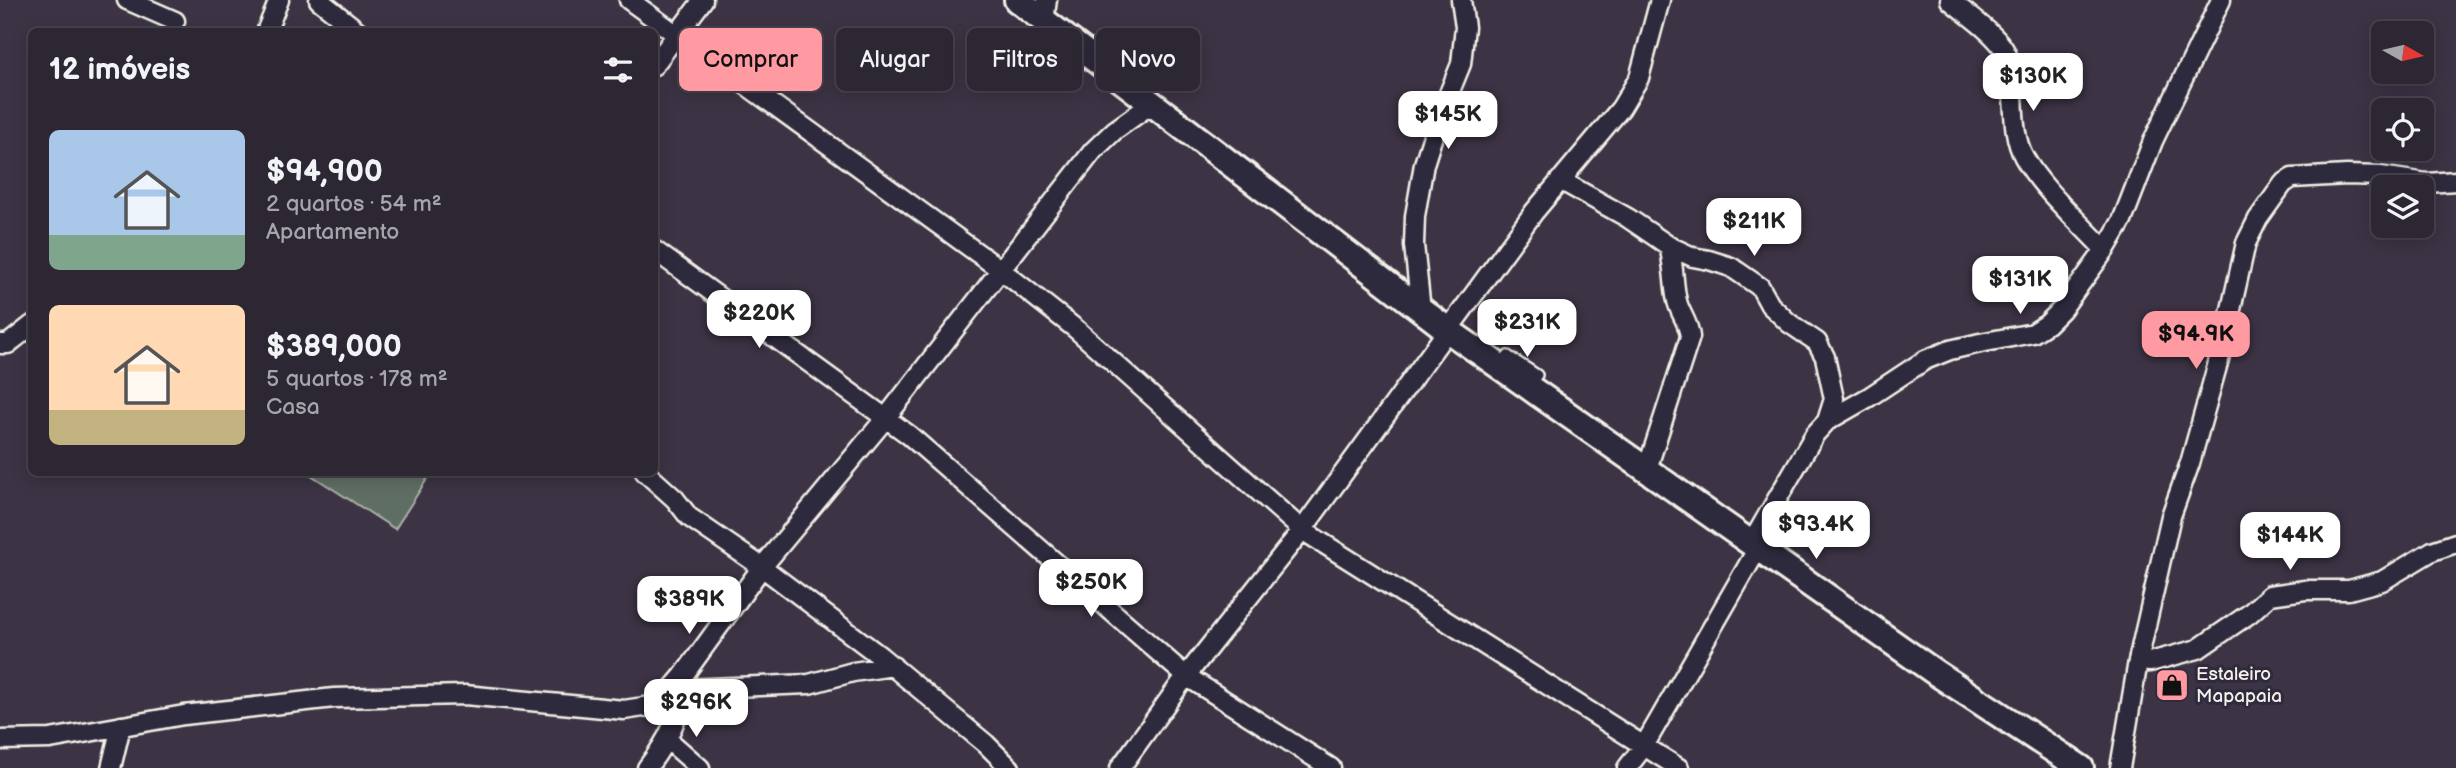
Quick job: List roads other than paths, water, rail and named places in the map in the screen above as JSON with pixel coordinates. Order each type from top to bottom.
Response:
[{"type":"street","points":[[127,0],[175,21]]},
{"type":"street","points":[[268,28],[279,0]]},
{"type":"street","points":[[319,0],[354,28]]},
{"type":"street","points":[[629,0],[1001,270],[1076,329],[1301,530],[1679,768]]},
{"type":"street","points":[[658,60],[703,0]]},
{"type":"street","points":[[1017,0],[1046,10],[1153,103],[1449,331],[1646,472],[1936,673],[2081,768]]},
{"type":"street","points":[[1422,310],[1414,245],[1415,216],[1424,164],[1461,64],[1465,27],[1461,0]]},
{"type":"street","points":[[1120,768],[1186,676],[1301,530],[1560,180],[1596,139],[1633,90],[1639,78],[1660,0]]},
{"type":"street","points":[[1950,0],[2006,52],[2017,136],[2023,156],[2039,178],[2105,250]]},
{"type":"street","points":[[1627,768],[1644,746],[1815,434],[1827,421],[1926,360],[1950,350],[2033,332],[2048,324],[2062,309],[2105,250],[2122,221],[2154,141],[2221,0]]},
{"type":"street","points":[[0,740],[50,739],[184,715],[334,698],[465,695],[625,710],[650,706],[683,682],[762,567],[885,419],[1093,150],[1115,130],[1153,103]]},
{"type":"street","points":[[2120,768],[2138,661],[2171,516],[2190,463],[2223,345],[2246,243],[2258,219],[2283,184],[2292,178],[2310,175],[2358,175],[2427,183],[2456,181]]},
{"type":"street","points":[[1560,180],[1628,218],[1669,246],[1693,257],[1731,267],[1748,276],[1760,287],[1770,305],[1789,323],[1817,342],[1825,357],[1834,399],[1827,421]]},
{"type":"street","points":[[1646,472],[1690,337],[1689,325],[1677,302],[1675,265],[1669,246]]},
{"type":"street","points":[[658,253],[909,435],[1186,676],[1331,768]]},
{"type":"street","points":[[0,344],[8,344],[28,328]]},
{"type":"street","points":[[649,476],[690,517],[762,567],[893,666],[986,744],[1010,768]]},
{"type":"street","points":[[2138,661],[2171,658],[2198,649],[2249,614],[2270,595],[2305,590],[2349,590],[2382,581],[2432,551],[2456,543]]},
{"type":"street","points":[[683,682],[809,684],[853,672],[893,666]]},
{"type":"street","points":[[647,768],[676,723],[683,698],[683,682]]},
{"type":"street","points":[[111,768],[121,726]]},
{"type":"street","points":[[667,740],[701,768]]},
{"type":"place","name":"Estaleiro Mapapaia","points":[[2172,685]]}]
